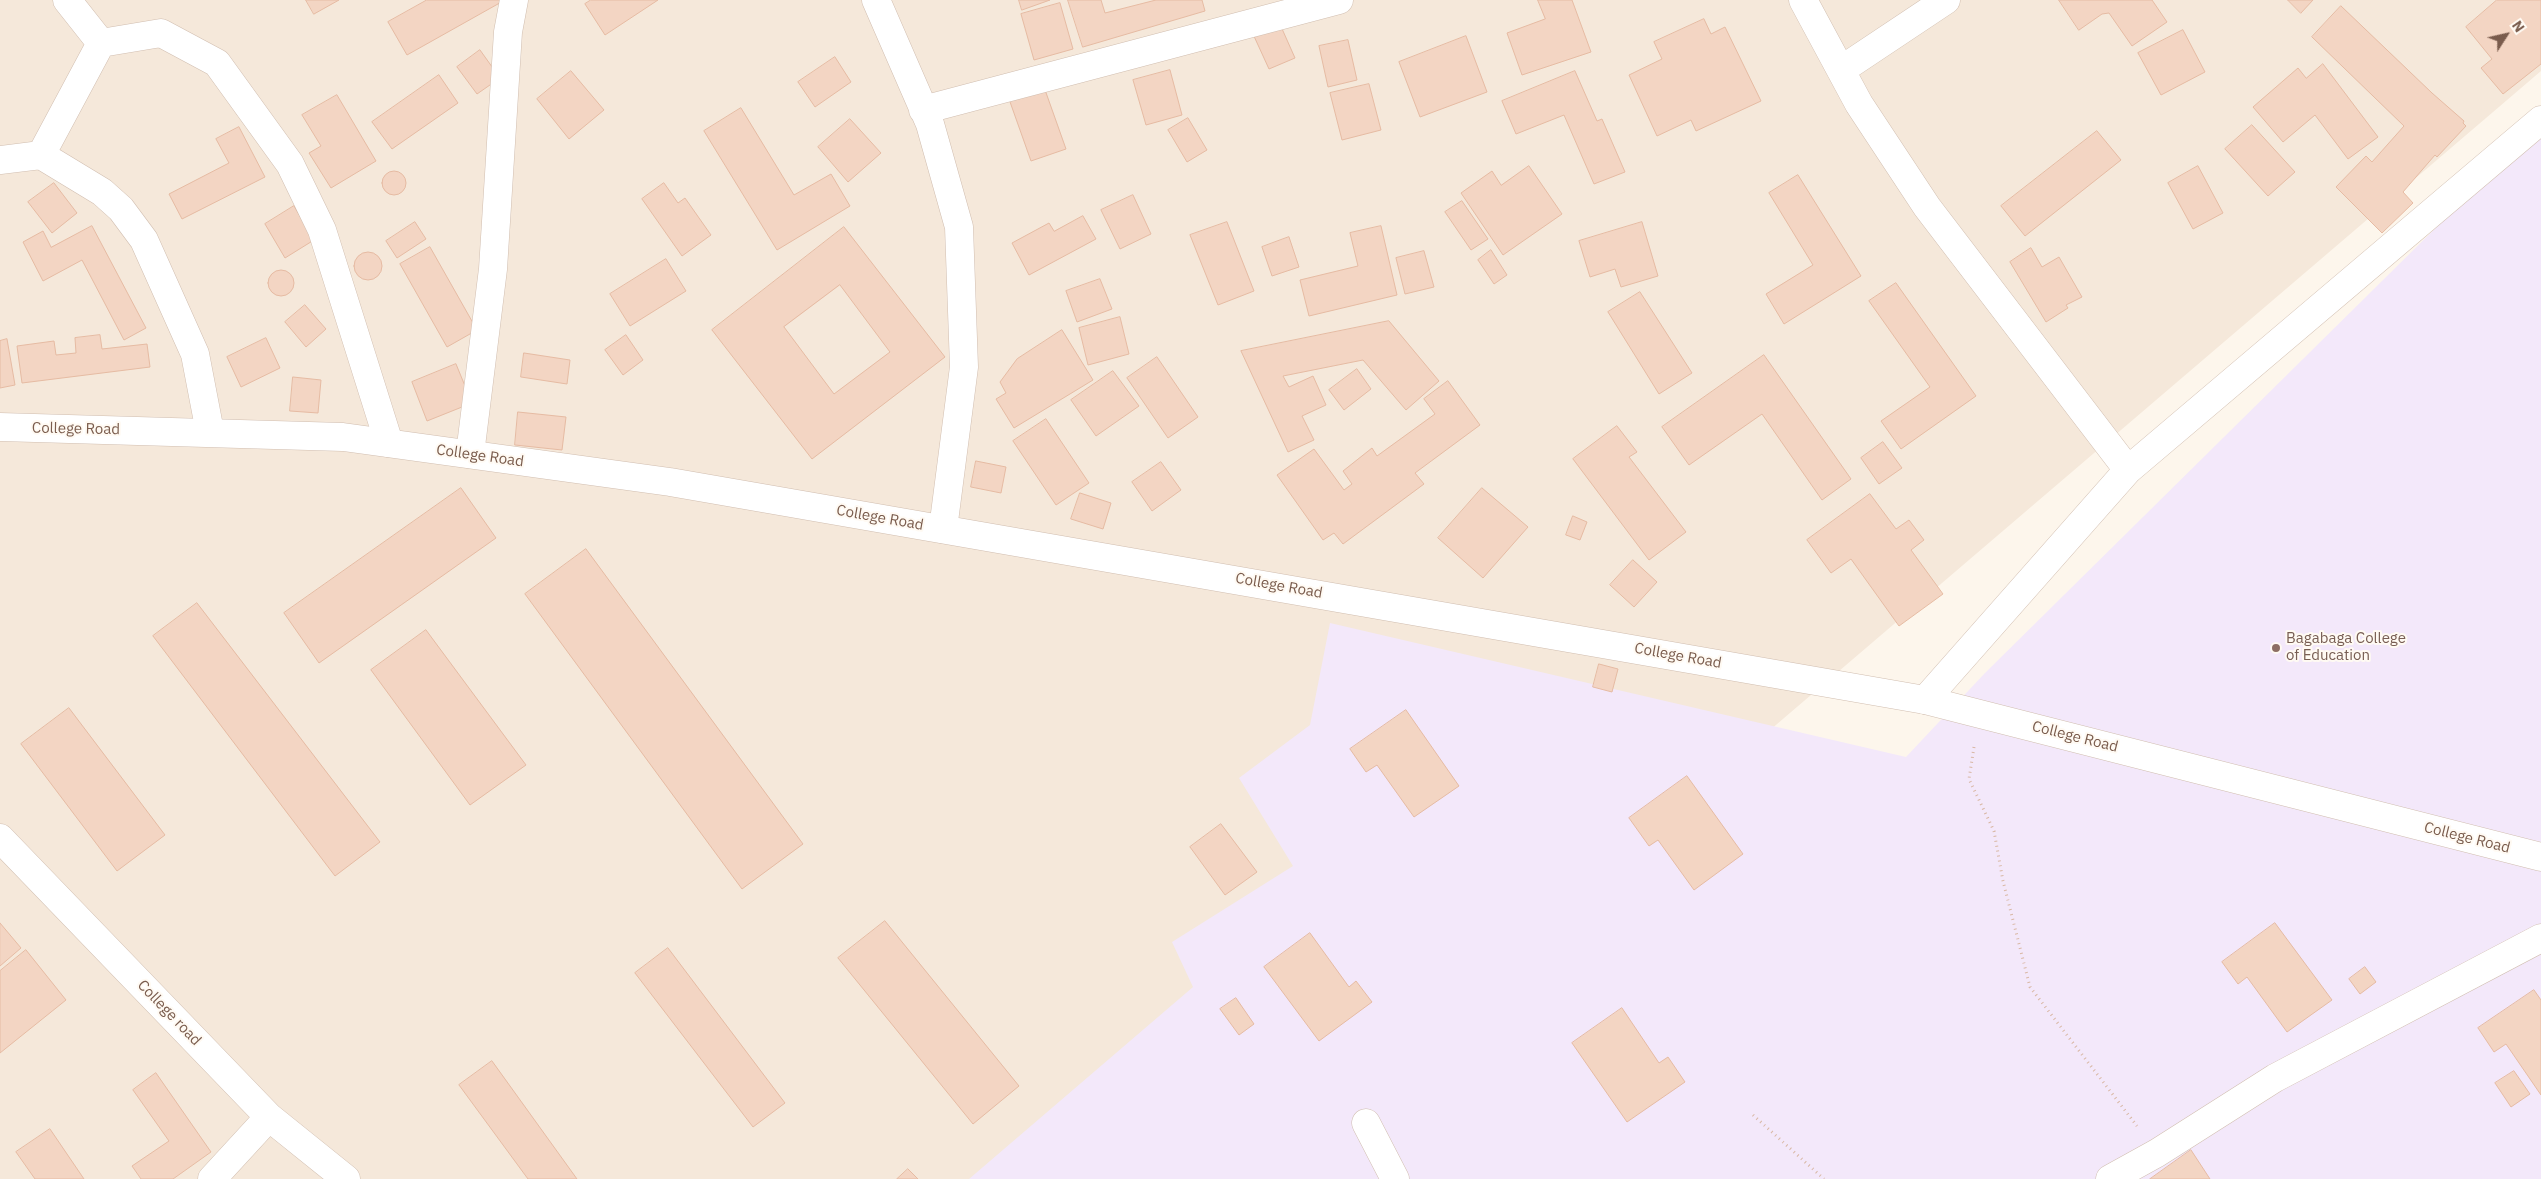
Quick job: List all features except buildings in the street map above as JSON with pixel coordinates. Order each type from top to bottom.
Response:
[{"type":"street","points":[[67,0],[101,43]]},
{"type":"street","points":[[470,454],[493,268],[508,32],[514,0]]},
{"type":"street","points":[[876,0],[930,124],[959,227],[964,367],[944,529]]},
{"type":"street","points":[[923,110],[1339,0]]},
{"type":"street","points":[[1804,0],[1859,104],[1926,207],[2128,470]]},
{"type":"street","points":[[1841,70],[1946,0]]},
{"type":"street","points":[[101,43],[161,33],[218,63],[290,164],[322,230],[389,443]]},
{"type":"street","points":[[41,155],[101,43]]},
{"type":"street","points":[[1925,700],[2128,470],[2541,120]]},
{"type":"street","points":[[0,160],[41,155],[102,192],[121,209],[144,240],[195,354],[210,432]]},
{"type":"street","name":"College Road","points":[[0,427],[343,437],[670,482],[1925,700],[1979,712],[2541,857]]},
{"type":"street","name":"College road","points":[[0,838],[269,1117],[346,1179]]},
{"type":"street","points":[[2110,1179],[2157,1153],[2276,1078],[2541,938]]},
{"type":"street","points":[[212,1179],[269,1117]]},
{"type":"street","points":[[1366,1123],[1396,1179]]},
{"type":"path","points":[[1979,712],[1969,779],[1994,831],[2003,881],[2030,988],[2157,1153]]},
{"type":"path","points":[[1753,1115],[1824,1179]]},
{"type":"shaded area","points":[[0,0],[2541,0],[2541,71],[1577,895],[1417,1179],[0,1179]]},
{"type":"shaded area","name":"Bagabaga College of Education","points":[[2541,124],[2541,1179],[969,1179],[1193,987],[1172,942],[1293,866],[1239,778],[1310,725],[1330,623],[1906,757],[1985,673]]},
{"type":"place","name":"Bagabaga College of Education","points":[[2276,648]]}]
